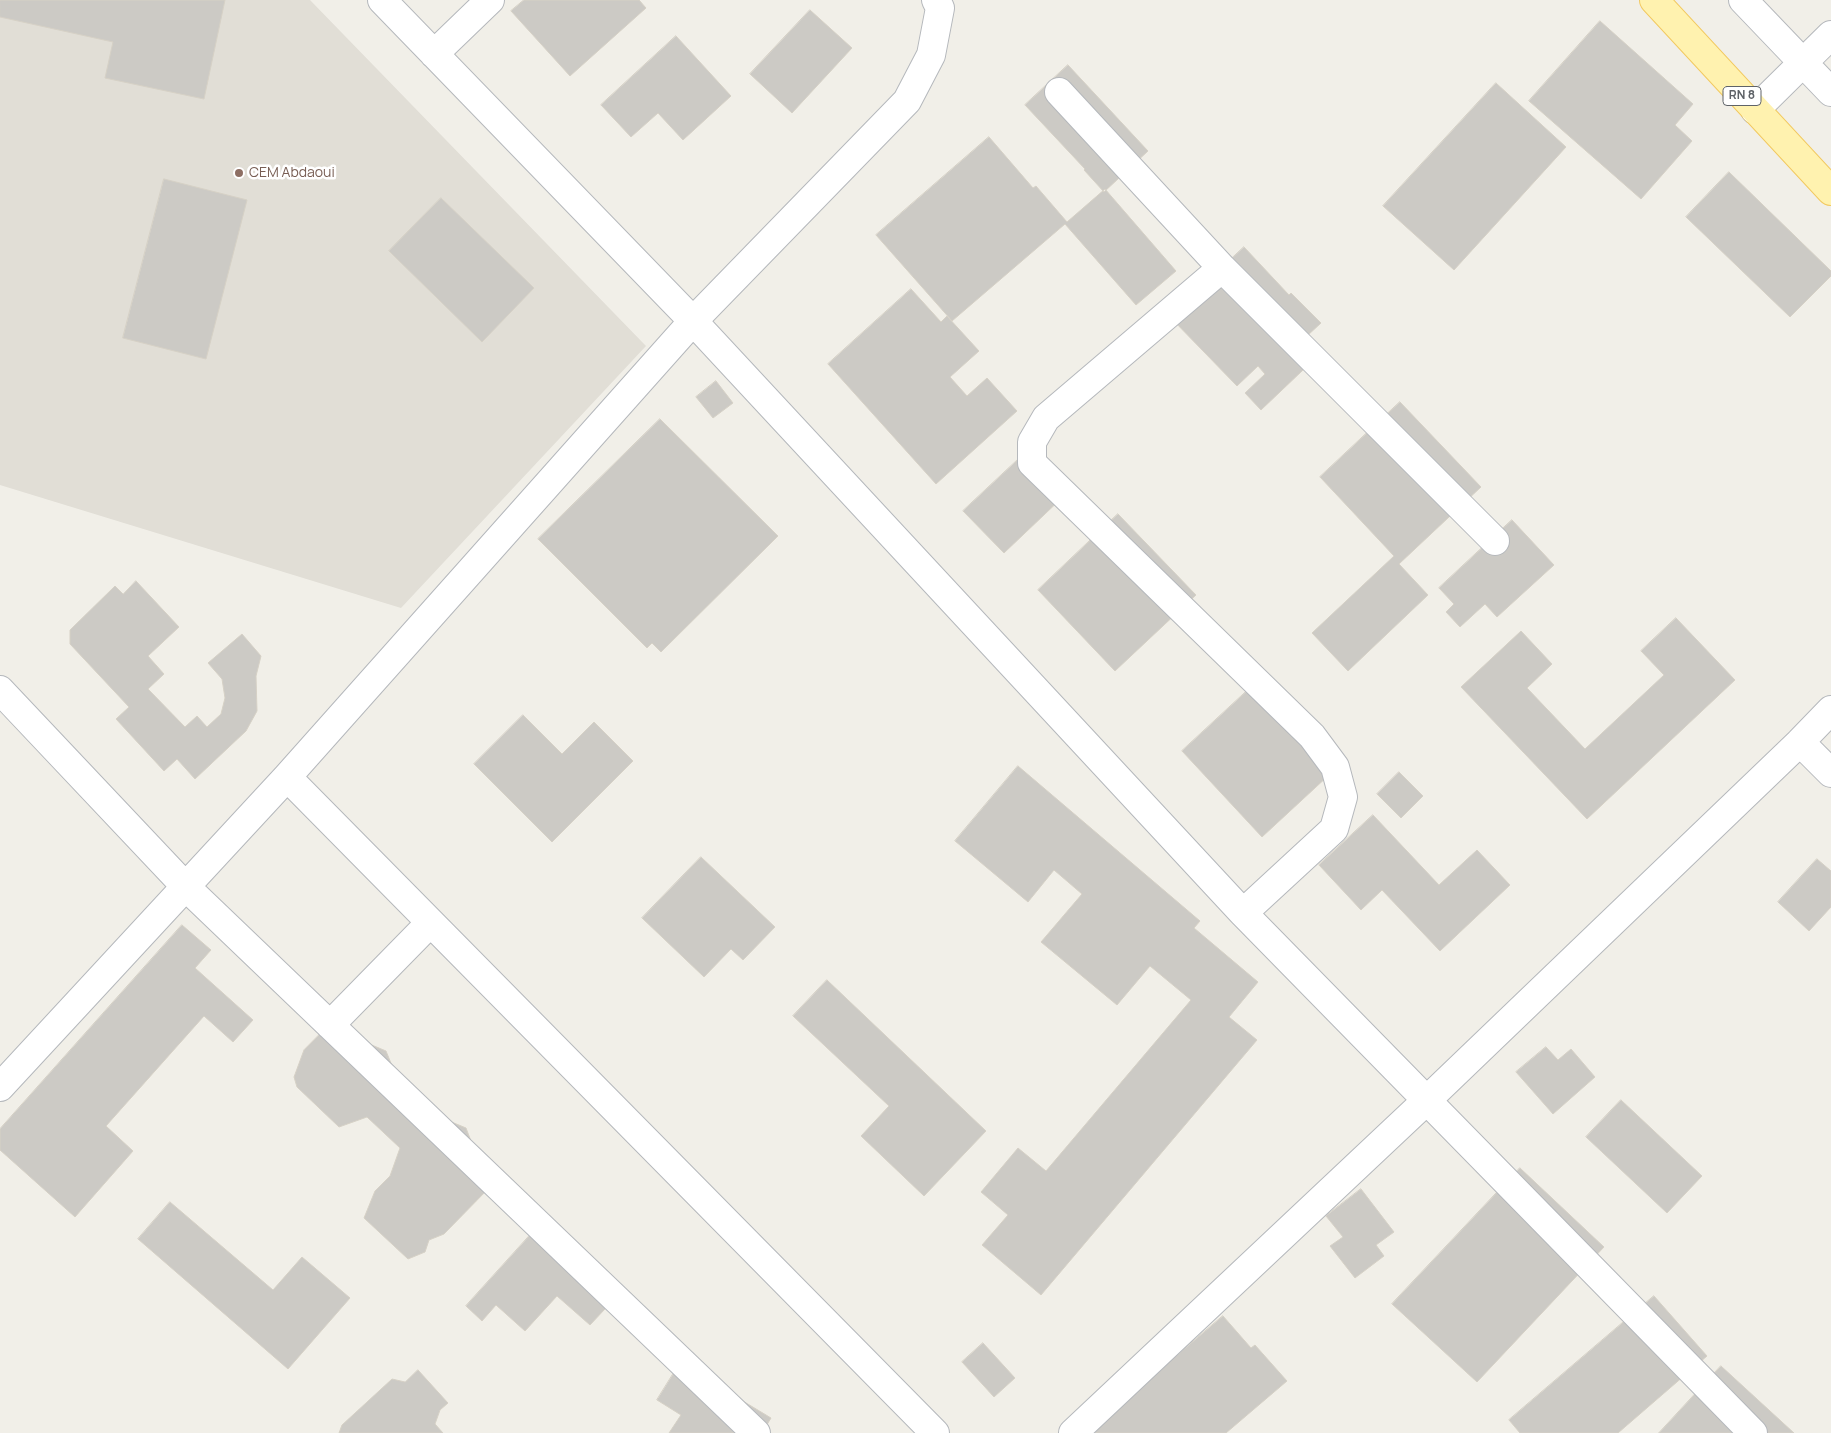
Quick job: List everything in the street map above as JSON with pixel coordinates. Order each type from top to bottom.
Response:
[{"type":"main road","name":"RN 8","points":[[1654,0],[1831,191]]},
{"type":"street","points":[[382,0],[693,321],[1243,913],[1753,1433]]},
{"type":"street","points":[[434,54],[490,0]]},
{"type":"street","points":[[0,1087],[286,777],[693,321],[907,101],[931,55],[940,8],[936,0]]},
{"type":"street","points":[[1743,0],[1831,92]]},
{"type":"street","points":[[1755,110],[1804,64],[1831,35]]},
{"type":"street","points":[[1059,92],[1222,268],[1495,541]]},
{"type":"street","points":[[1222,268],[1046,418],[1032,442],[1032,463],[1312,736],[1335,767],[1343,797],[1334,829],[1243,913]]},
{"type":"street","points":[[0,690],[186,887],[756,1433]]},
{"type":"street","points":[[1073,1433],[1427,1100],[1831,710]]},
{"type":"street","points":[[1800,742],[1831,773]]},
{"type":"street","points":[[286,777],[935,1433]]},
{"type":"street","points":[[330,1025],[430,923]]},
{"type":"shaded area","name":"CEM Abdaoui","points":[[0,0],[310,0],[646,346],[401,608],[0,485]]},
{"type":"building","points":[[0,0],[225,0],[204,99],[105,78],[113,42],[0,17]]},
{"type":"building","points":[[524,0],[639,0],[646,8],[570,76],[511,11]]},
{"type":"building","points":[[810,10],[852,48],[792,113],[750,74]]},
{"type":"building","points":[[1600,21],[1693,104],[1675,125],[1692,141],[1641,199],[1529,101]]},
{"type":"building","points":[[676,36],[731,96],[683,140],[658,113],[631,137],[601,105]]},
{"type":"building","points":[[1068,65],[1148,151],[1104,192],[1025,105]]},
{"type":"building","points":[[1496,83],[1566,147],[1454,270],[1383,206]]},
{"type":"building","points":[[989,137],[1033,188],[1036,186],[1067,222],[1105,189],[1176,271],[1136,305],[1065,224],[952,321],[876,235]]},
{"type":"building","points":[[1729,172],[1831,271],[1831,276],[1790,317],[1686,217]]},
{"type":"building","points":[[164,179],[247,200],[206,359],[123,338]]},
{"type":"building","points":[[441,198],[534,288],[482,342],[389,251]]},
{"type":"building","points":[[1244,247],[1289,295],[1291,293],[1321,323],[1307,336],[1322,352],[1261,410],[1245,393],[1265,374],[1258,366],[1237,386],[1170,317]]},
{"type":"building","points":[[911,289],[941,322],[947,316],[979,351],[950,377],[967,396],[987,378],[1017,411],[936,484],[828,364]]},
{"type":"building","points":[[716,381],[733,403],[713,418],[696,397]]},
{"type":"building","points":[[1400,402],[1481,487],[1399,564],[1428,595],[1348,671],[1312,633],[1394,556],[1320,477]]},
{"type":"building","points":[[660,419],[778,536],[661,652],[652,643],[647,648],[538,539]]},
{"type":"building","points":[[1025,453],[1065,495],[1004,553],[963,511]]},
{"type":"building","points":[[1118,514],[1196,595],[1115,671],[1038,590]]},
{"type":"building","points":[[1512,520],[1554,565],[1497,617],[1485,604],[1460,627],[1446,612],[1454,604],[1439,588]]},
{"type":"building","points":[[136,581],[179,627],[148,656],[164,674],[148,689],[185,727],[197,716],[207,727],[221,714],[225,698],[222,679],[208,663],[242,634],[261,656],[256,676],[257,711],[246,731],[195,779],[177,759],[164,771],[116,719],[129,707],[70,644],[70,630],[115,586],[123,594]]},
{"type":"building","points":[[1676,618],[1735,680],[1587,819],[1461,687],[1521,631],[1552,664],[1527,688],[1585,749],[1664,675],[1641,651]]},
{"type":"building","points":[[1262,677],[1342,763],[1262,837],[1182,751]]},
{"type":"building","points":[[523,715],[562,754],[594,722],[633,761],[552,842],[474,764]]},
{"type":"building","points":[[1018,766],[1200,921],[1194,928],[1258,982],[1229,1017],[1257,1040],[1041,1295],[982,1245],[1008,1215],[981,1192],[1018,1148],[1046,1171],[1191,1000],[1150,966],[1117,1005],[1041,942],[1082,894],[1054,870],[1028,902],[955,841]]},
{"type":"building","points":[[1399,772],[1423,796],[1401,818],[1377,794]]},
{"type":"building","points":[[1373,815],[1439,885],[1477,850],[1510,885],[1440,951],[1382,890],[1361,910],[1319,865]]},
{"type":"building","points":[[701,857],[775,927],[743,960],[731,949],[704,977],[642,918]]},
{"type":"building","points":[[1817,859],[1831,871],[1831,907],[1809,931],[1778,902]]},
{"type":"building","points":[[182,925],[211,950],[195,968],[253,1020],[233,1042],[204,1016],[106,1126],[133,1151],[75,1217],[0,1150],[0,1129]]},
{"type":"building","points":[[827,980],[986,1131],[924,1196],[861,1136],[889,1106],[793,1016]]},
{"type":"building","points":[[335,1019],[367,1043],[386,1051],[395,1073],[442,1118],[466,1128],[489,1188],[444,1234],[429,1240],[425,1252],[408,1259],[364,1218],[375,1191],[390,1176],[400,1148],[367,1117],[339,1127],[297,1087],[294,1077],[304,1050]]},
{"type":"building","points":[[1546,1047],[1558,1060],[1571,1049],[1595,1077],[1553,1114],[1516,1072]]},
{"type":"building","points":[[1621,1100],[1702,1176],[1667,1213],[1586,1137]]},
{"type":"building","points":[[1520,1168],[1604,1247],[1477,1382],[1392,1304]]},
{"type":"building","points":[[1361,1189],[1394,1232],[1376,1245],[1384,1256],[1355,1278],[1330,1246],[1343,1237],[1326,1216]]},
{"type":"building","points":[[170,1202],[273,1290],[302,1257],[350,1298],[288,1369],[138,1239]]},
{"type":"building","points":[[541,1223],[619,1294],[590,1325],[557,1296],[525,1331],[496,1305],[482,1321],[466,1306]]},
{"type":"building","points":[[1654,1296],[1707,1356],[1618,1433],[1520,1433],[1509,1420]]},
{"type":"building","points":[[1223,1316],[1251,1348],[1255,1345],[1287,1381],[1226,1433],[1086,1433]]},
{"type":"building","points":[[983,1343],[1015,1378],[994,1397],[962,1362]]},
{"type":"building","points":[[680,1363],[771,1418],[762,1433],[669,1433],[681,1415],[657,1400]]},
{"type":"building","points":[[1721,1366],[1794,1433],[1659,1433]]},
{"type":"building","points":[[418,1370],[448,1403],[440,1410],[435,1424],[443,1433],[339,1433],[342,1425],[392,1379],[405,1382]]},
{"type":"place","name":"CEM Abdaoui","points":[[239,173]]}]
